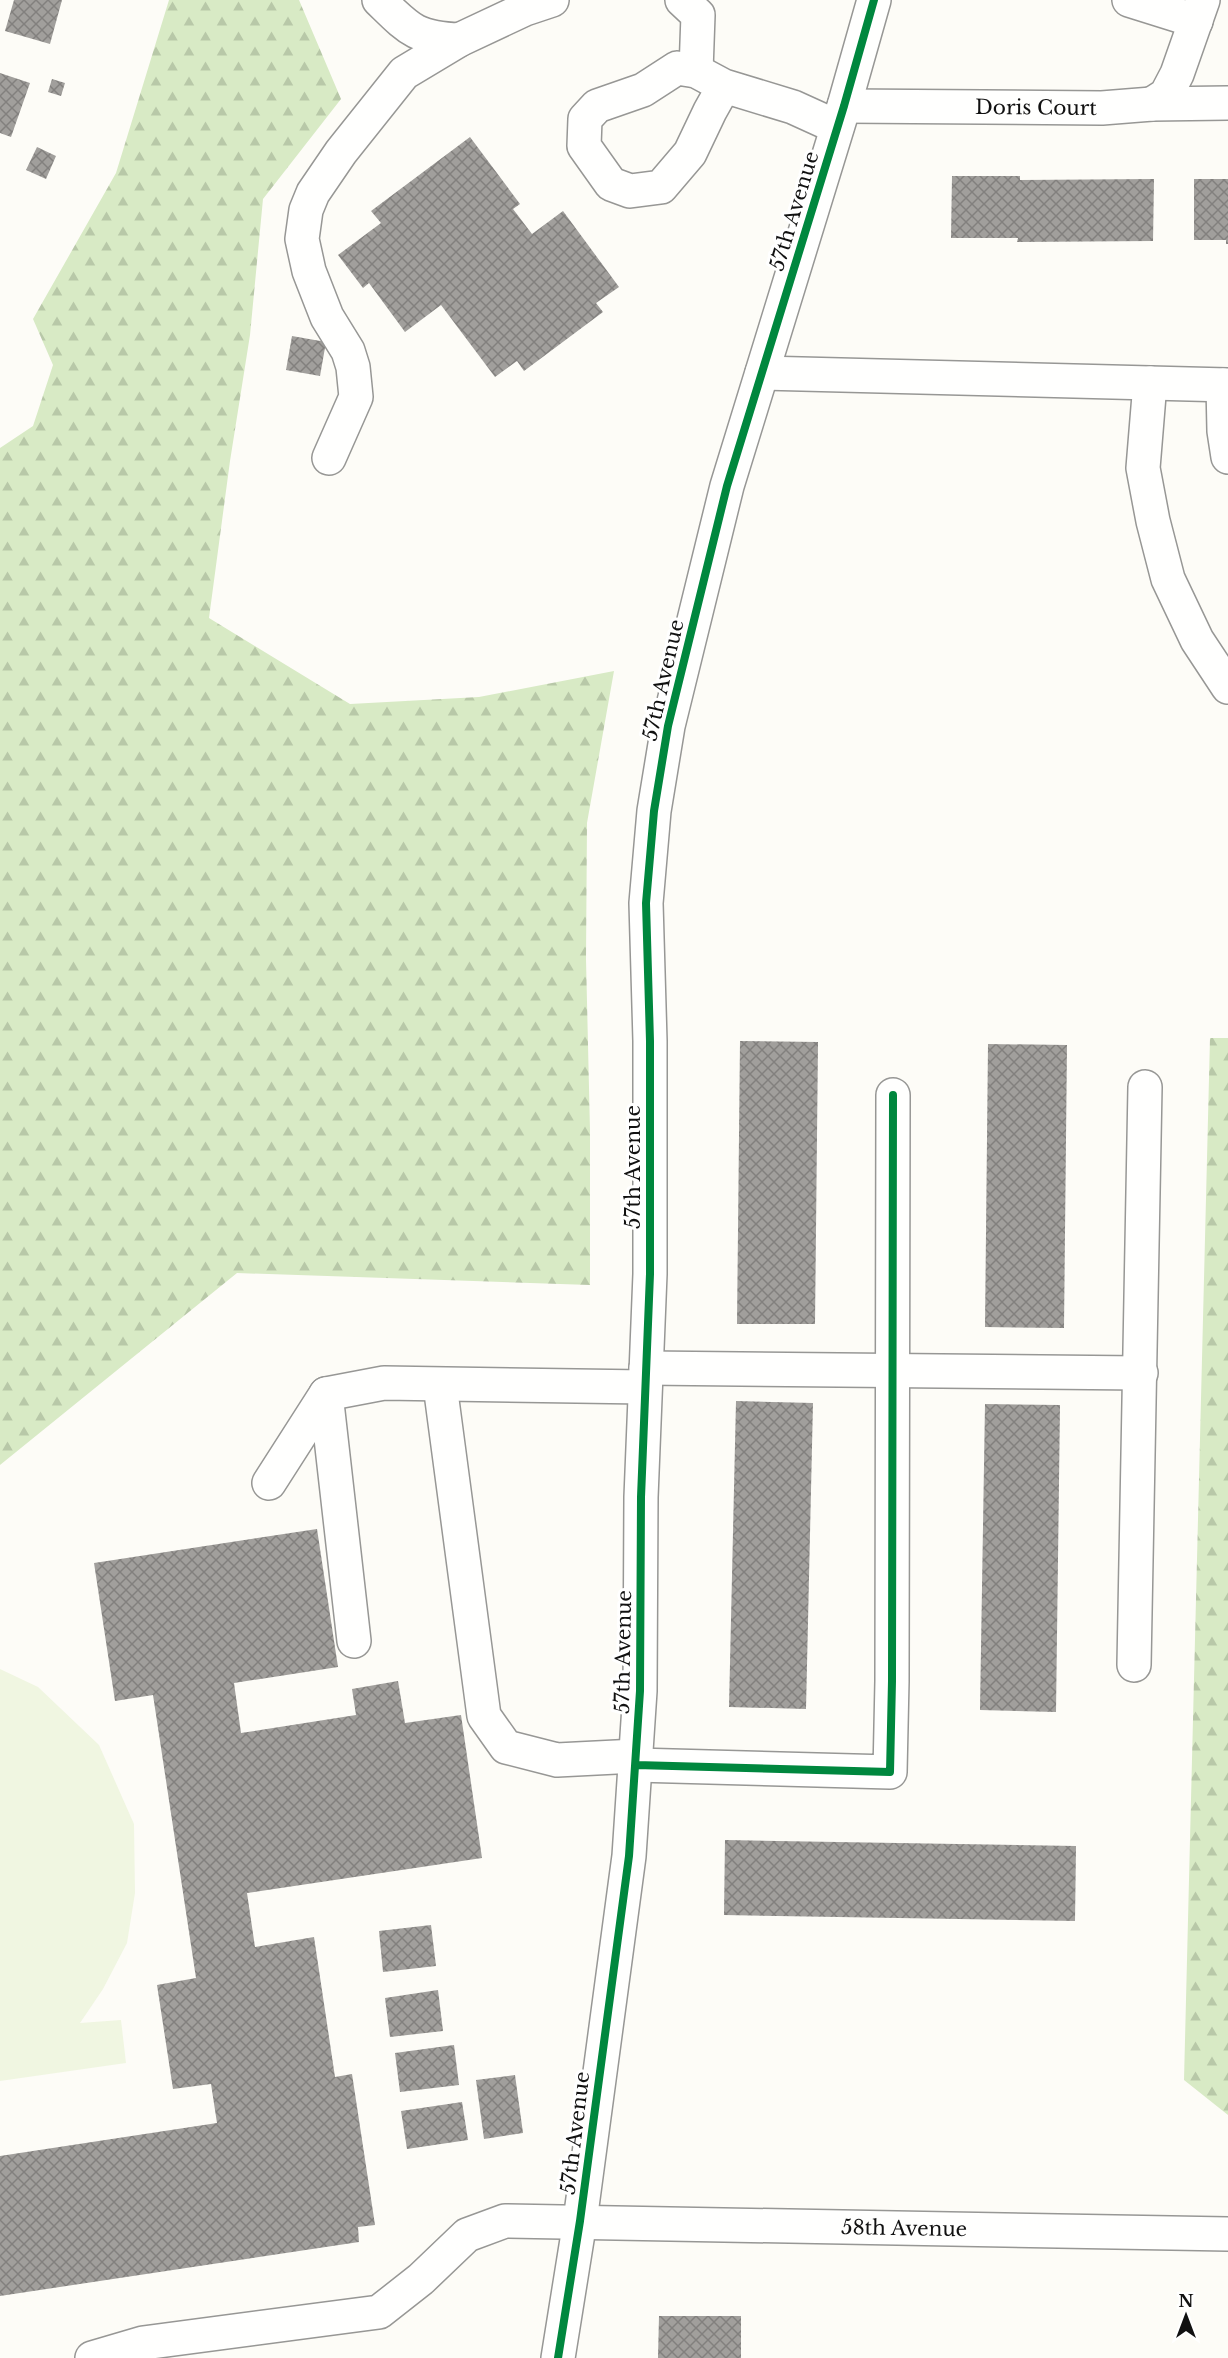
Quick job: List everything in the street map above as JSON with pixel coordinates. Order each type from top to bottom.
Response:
[{"type":"street","points":[[379,0],[407,27],[431,39],[459,40]]},
{"type":"street","points":[[329,458],[356,397],[353,367],[348,351],[327,317],[309,271],[303,239],[306,210],[313,193],[341,152],[404,73],[459,40],[525,9],[552,0]]},
{"type":"street","points":[[682,0],[698,15],[696,71]]},
{"type":"street","name":"57th Avenue","points":[[558,2358],[580,2221],[629,1856],[636,1760],[640,1690],[641,1497],[650,1251],[650,1041],[646,903],[654,811],[668,726],[727,486],[874,0]]},
{"type":"street","points":[[1129,0],[1199,10],[1177,74],[1166,95],[1152,104]]},
{"type":"street","points":[[724,87],[690,153],[661,187],[630,191],[611,184],[584,146],[585,119],[597,106],[643,90],[677,68],[696,71],[724,87],[793,107],[840,117]]},
{"type":"street","name":"Doris Court","points":[[840,117],[1228,103]]},
{"type":"street","points":[[762,373],[1226,385],[1224,431],[1228,457]]},
{"type":"street","points":[[1150,383],[1143,468],[1153,521],[1168,579],[1197,640],[1228,687]]},
{"type":"street","points":[[1134,1665],[1145,1087]]},
{"type":"street","points":[[440,1384],[484,1716],[506,1747],[557,1760],[636,1760],[890,1772],[893,1095]]},
{"type":"street","points":[[269,1483],[326,1394],[384,1383],[440,1384],[892,1370],[1141,1373]]},
{"type":"street","points":[[326,1394],[354,1641]]},
{"type":"street","name":"58th Avenue","points":[[92,2358],[142,2343],[379,2312],[422,2279],[467,2235],[505,2221],[1228,2234]]},
{"type":"green space","points":[[169,0],[299,0],[341,99],[263,199],[250,335],[209,618],[350,704],[479,697],[614,671],[587,823],[586,959],[590,1130],[590,1285],[237,1273],[0,1465],[0,448],[33,426],[53,365],[33,319],[116,173]]},
{"type":"green space","points":[[1210,1038],[1228,1038],[1228,2115],[1184,2080]]},
{"type":"green space","points":[[0,1669],[38,1687],[99,1745],[134,1824],[135,1893],[127,1943],[103,1989],[80,2023],[121,2020],[126,2063],[0,2081]]},
{"type":"building","points":[[14,0],[62,0],[50,44],[5,31]]},
{"type":"building","points":[[0,73],[30,83],[11,137],[0,133]]},
{"type":"building","points":[[52,79],[65,83],[61,96],[48,92]]},
{"type":"building","points":[[470,137],[520,204],[513,209],[532,234],[563,211],[619,287],[596,303],[603,312],[524,371],[517,361],[495,377],[441,305],[405,332],[369,283],[363,288],[338,255],[381,223],[371,211]]},
{"type":"building","points":[[37,147],[56,156],[46,179],[26,170]]},
{"type":"building","points":[[952,176],[1020,176],[1020,180],[1154,179],[1153,241],[1017,242],[1018,238],[951,238]]},
{"type":"building","points":[[1194,179],[1228,179],[1228,244],[1226,240],[1194,240]]},
{"type":"building","points":[[292,336],[326,342],[320,376],[286,370]]},
{"type":"building","points":[[740,1041],[818,1042],[815,1324],[737,1324]]},
{"type":"building","points":[[988,1044],[1067,1045],[1064,1328],[985,1327]]},
{"type":"building","points":[[736,1401],[813,1403],[806,1709],[729,1707]]},
{"type":"building","points":[[985,1404],[1060,1405],[1056,1712],[980,1710]]},
{"type":"building","points":[[317,1529],[338,1667],[234,1683],[241,1733],[356,1715],[352,1689],[398,1681],[405,1723],[461,1715],[482,1858],[247,1893],[255,1947],[314,1937],[335,2077],[352,2074],[375,2225],[358,2227],[359,2242],[0,2296],[0,2156],[217,2123],[211,2084],[173,2089],[157,1985],[196,1978],[153,1695],[115,1701],[94,1563]]},
{"type":"building","points":[[725,1840],[1076,1846],[1075,1921],[724,1915]]},
{"type":"building","points":[[431,1925],[436,1966],[383,1972],[379,1931]]},
{"type":"building","points":[[438,1990],[443,2031],[390,2037],[385,1998]]},
{"type":"building","points":[[454,2045],[459,2085],[400,2092],[395,2053]]},
{"type":"building","points":[[515,2075],[523,2133],[484,2139],[476,2080]]},
{"type":"building","points":[[462,2102],[468,2140],[407,2149],[401,2111]]},
{"type":"building","points":[[659,2316],[741,2316],[741,2358],[658,2358]]},
{"type":"cycle path","points":[[558,2358],[580,2221],[629,1856],[640,1691],[641,1497],[650,1274],[650,1041],[646,903],[654,811],[668,726],[727,486],[844,106],[874,0]]},
{"type":"cycle path","points":[[636,1765],[890,1772],[893,1095]]}]
